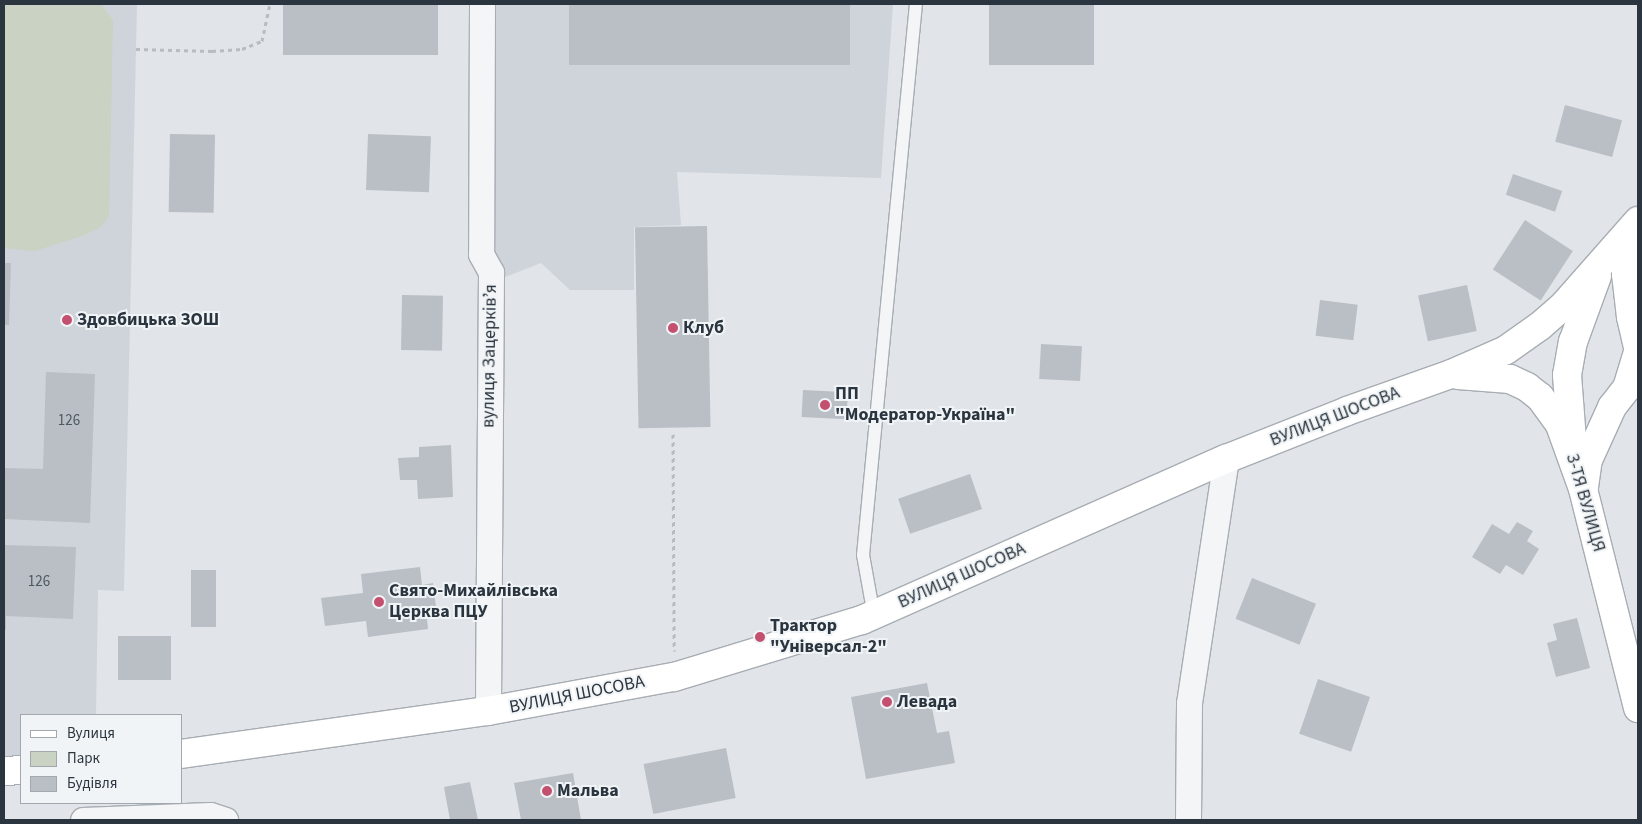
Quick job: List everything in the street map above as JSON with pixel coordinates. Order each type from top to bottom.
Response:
[{"type":"main road","name":"ВУЛИЦЯ ШОСОВА","points":[[182,754],[488,711],[674,677],[825,633],[874,616],[1226,459],[1346,411],[1451,374],[1506,350],[1540,326],[1564,305],[1636,223]]},
{"type":"main road","points":[[1636,223],[1626,274],[1631,317],[1638,347]]},
{"type":"main road","points":[[1573,455],[1567,375],[1573,342],[1602,263]]},
{"type":"main road","points":[[1583,489],[1588,460],[1612,407],[1627,388],[1638,351]]},
{"type":"main road","name":"3-ТЯ ВУЛИЦЯ","points":[[1451,374],[1502,378],[1527,387],[1540,397],[1560,425],[1573,455],[1583,489],[1638,708]]},
{"type":"main road","points":[[4,771],[20,770]]},
{"type":"street","name":"вулиця Зацерківʼя","points":[[482,4],[481,254],[490,272],[488,711]]},
{"type":"street","points":[[1188,820],[1189,703],[1226,459]]},
{"type":"street","points":[[77,820],[78,804]]},
{"type":"street","points":[[83,820],[210,815],[225,820]]},
{"type":"lane","points":[[874,616],[863,555],[916,4]]},
{"type":"path","points":[[136,49],[212,52],[242,49],[262,41],[270,4]]},
{"type":"path","points":[[673,434],[674,677]]},
{"type":"shaded area","name":"Здовбицька ЗОШ","points":[[4,4],[137,4],[124,591],[98,590],[96,714],[20,714],[20,761],[4,762]]},
{"type":"shaded area","points":[[489,4],[893,4],[881,178],[677,172],[681,225],[634,227],[634,290],[570,290],[541,263],[500,279],[485,250]]},
{"type":"green space","points":[[4,4],[101,4],[113,20],[109,216],[102,226],[85,235],[35,251],[4,248]]},
{"type":"building","points":[[283,4],[438,4],[438,55],[283,55]]},
{"type":"building","points":[[569,4],[850,4],[850,65],[569,65]]},
{"type":"building","points":[[989,4],[1094,4],[1094,65],[989,65]]},
{"type":"building","points":[[1565,105],[1622,120],[1612,157],[1555,142]]},
{"type":"building","points":[[170,134],[215,135],[214,213],[169,212]]},
{"type":"building","points":[[368,134],[431,136],[429,192],[366,190]]},
{"type":"building","points":[[1513,174],[1562,191],[1555,212],[1506,195]]},
{"type":"building","points":[[1525,220],[1573,251],[1541,301],[1493,269]]},
{"type":"building","name":"Клуб","points":[[707,226],[711,427],[639,428],[635,227]]},
{"type":"building","points":[[4,263],[11,263],[9,325],[4,325]]},
{"type":"building","points":[[1467,285],[1477,331],[1428,341],[1418,295]]},
{"type":"building","points":[[402,295],[443,296],[442,351],[401,350]]},
{"type":"building","points":[[1320,300],[1358,305],[1353,340],[1316,336]]},
{"type":"building","points":[[1041,344],[1082,346],[1080,381],[1039,379]]},
{"type":"building","points":[[46,372],[95,374],[90,523],[4,519],[4,468],[43,469]]},
{"type":"building","name":"ПП \"Модератор-Україна\"","points":[[803,390],[848,392],[847,419],[802,417]]},
{"type":"building","points":[[451,445],[453,497],[418,499],[417,480],[400,480],[398,458],[419,457],[419,447]]},
{"type":"building","points":[[970,474],[982,509],[910,534],[898,499]]},
{"type":"building","points":[[1517,522],[1533,531],[1527,541],[1539,549],[1523,575],[1506,565],[1500,574],[1472,557],[1492,524],[1509,534]]},
{"type":"building","points":[[4,545],[76,547],[73,619],[6,616],[6,630],[4,630]]},
{"type":"building","name":"Свято-Михайлівська Церква ПЦУ","points":[[420,567],[422,585],[433,583],[436,607],[426,608],[428,629],[368,637],[366,621],[325,626],[321,598],[363,593],[361,574]]},
{"type":"building","points":[[191,570],[216,570],[216,627],[191,627]]},
{"type":"building","points":[[1252,578],[1316,604],[1299,645],[1236,619]]},
{"type":"building","points":[[1577,618],[1590,668],[1556,677],[1547,643],[1557,640],[1553,624]]},
{"type":"building","points":[[118,636],[171,636],[171,680],[118,680]]},
{"type":"building","points":[[1318,679],[1370,697],[1351,752],[1299,734]]},
{"type":"building","points":[[927,683],[937,733],[949,731],[955,763],[866,779],[851,697]]},
{"type":"building","points":[[726,748],[736,798],[653,814],[644,764]]},
{"type":"building","points":[[573,773],[581,820],[521,820],[514,783]]},
{"type":"building","points":[[470,782],[478,820],[450,820],[444,787]]},
{"type":"place","name":"Здовбицька ЗОШ","points":[[67,320]]},
{"type":"place","name":"Клуб","points":[[673,328]]},
{"type":"place","name":"ПП \"Модератор-Україна\"","points":[[825,405]]},
{"type":"place","name":"Свято-Михайлівська Церква ПЦУ","points":[[379,602]]},
{"type":"place","name":"Трактор \"Універсал-2\"","points":[[760,637]]},
{"type":"place","name":"Левада","points":[[887,702]]},
{"type":"place","name":"Мальва","points":[[547,791]]}]
